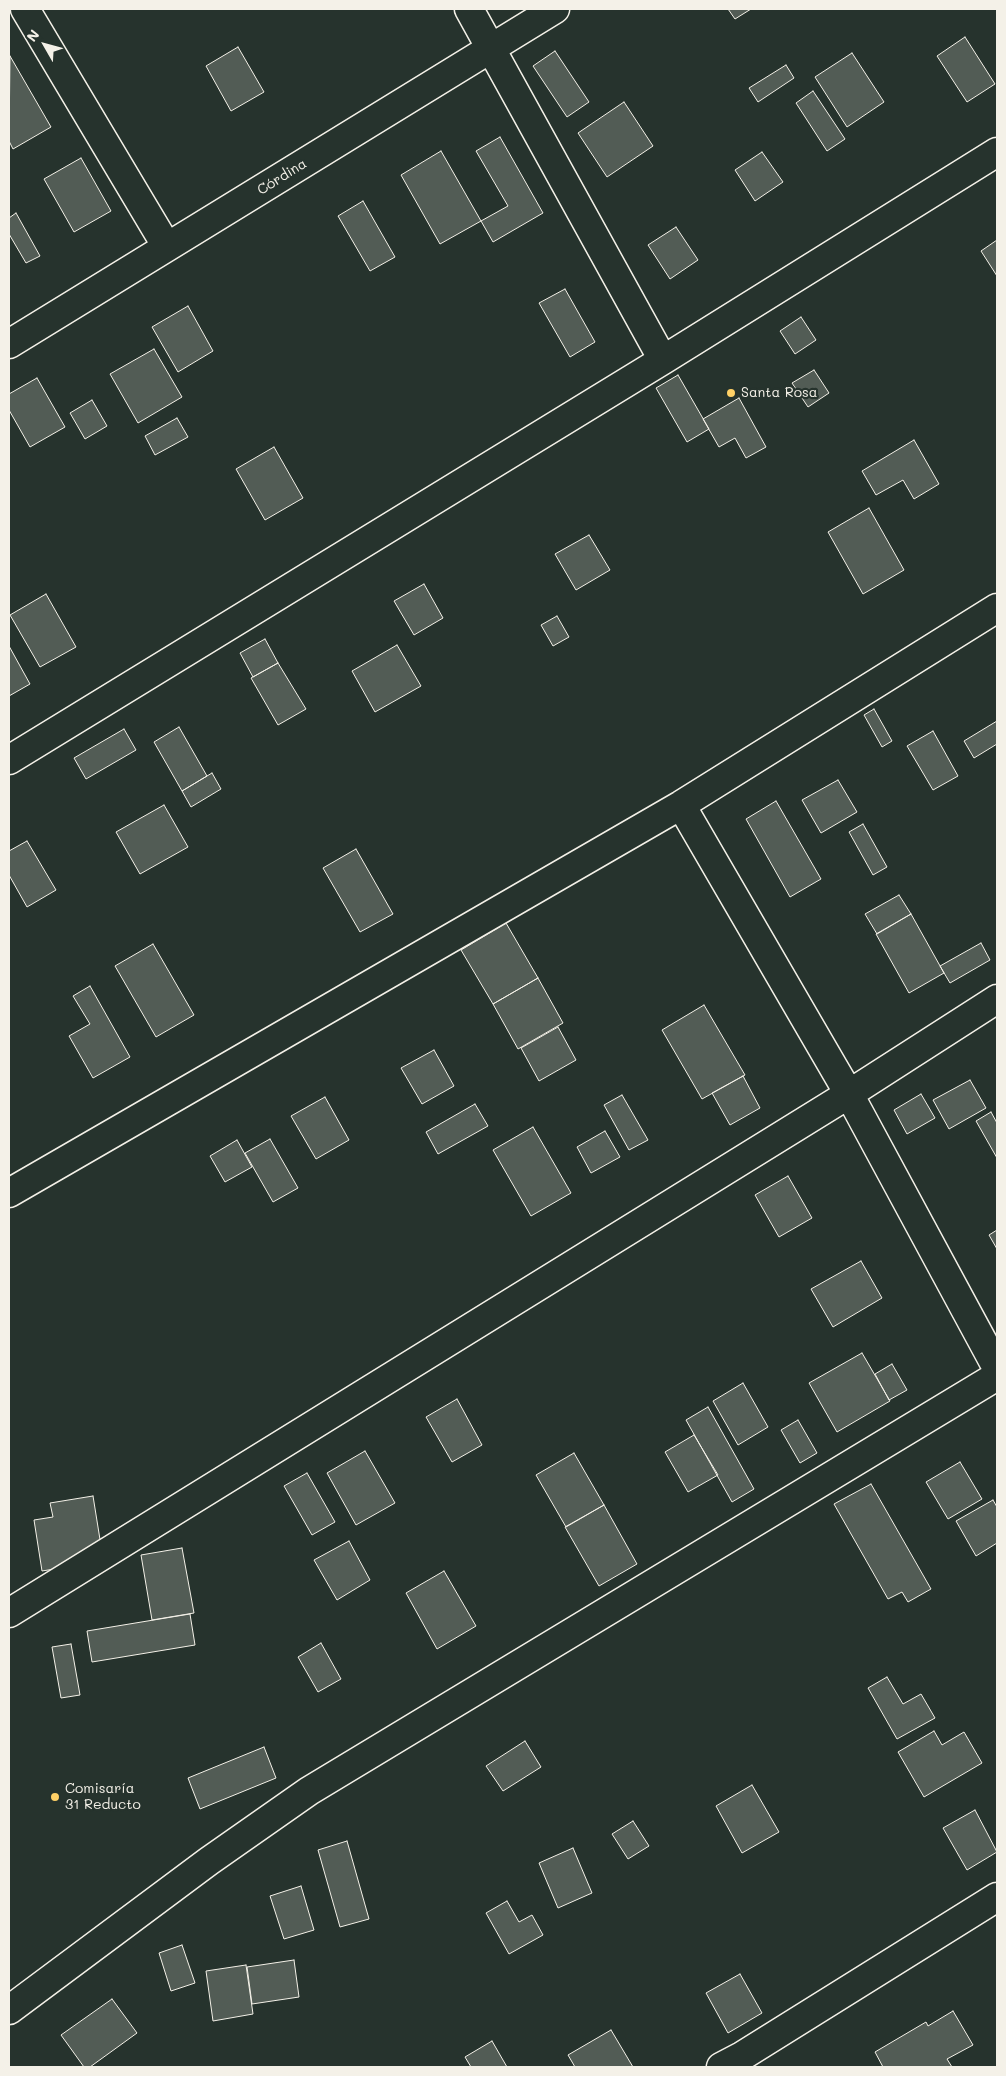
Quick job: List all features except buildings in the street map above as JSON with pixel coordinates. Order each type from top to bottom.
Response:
[{"type":"street","points":[[25,9],[167,247]]},
{"type":"street","points":[[469,9],[663,360]]},
{"type":"street","name":"Córdina","points":[[9,344],[554,9]]},
{"type":"street","points":[[9,760],[663,360],[997,152]]},
{"type":"street","points":[[9,1193],[681,805],[997,608]]},
{"type":"street","points":[[681,805],[848,1094],[997,1368]]},
{"type":"street","points":[[9,1613],[848,1094],[997,998]]},
{"type":"street","points":[[9,2010],[209,1861],[309,1791],[997,1376]]},
{"type":"street","points":[[737,2064],[997,1897]]},
{"type":"place","name":"Santa Rosa","points":[[731,393]]},
{"type":"place","name":"Comisaría 31 Reducto","points":[[55,1797]]}]
